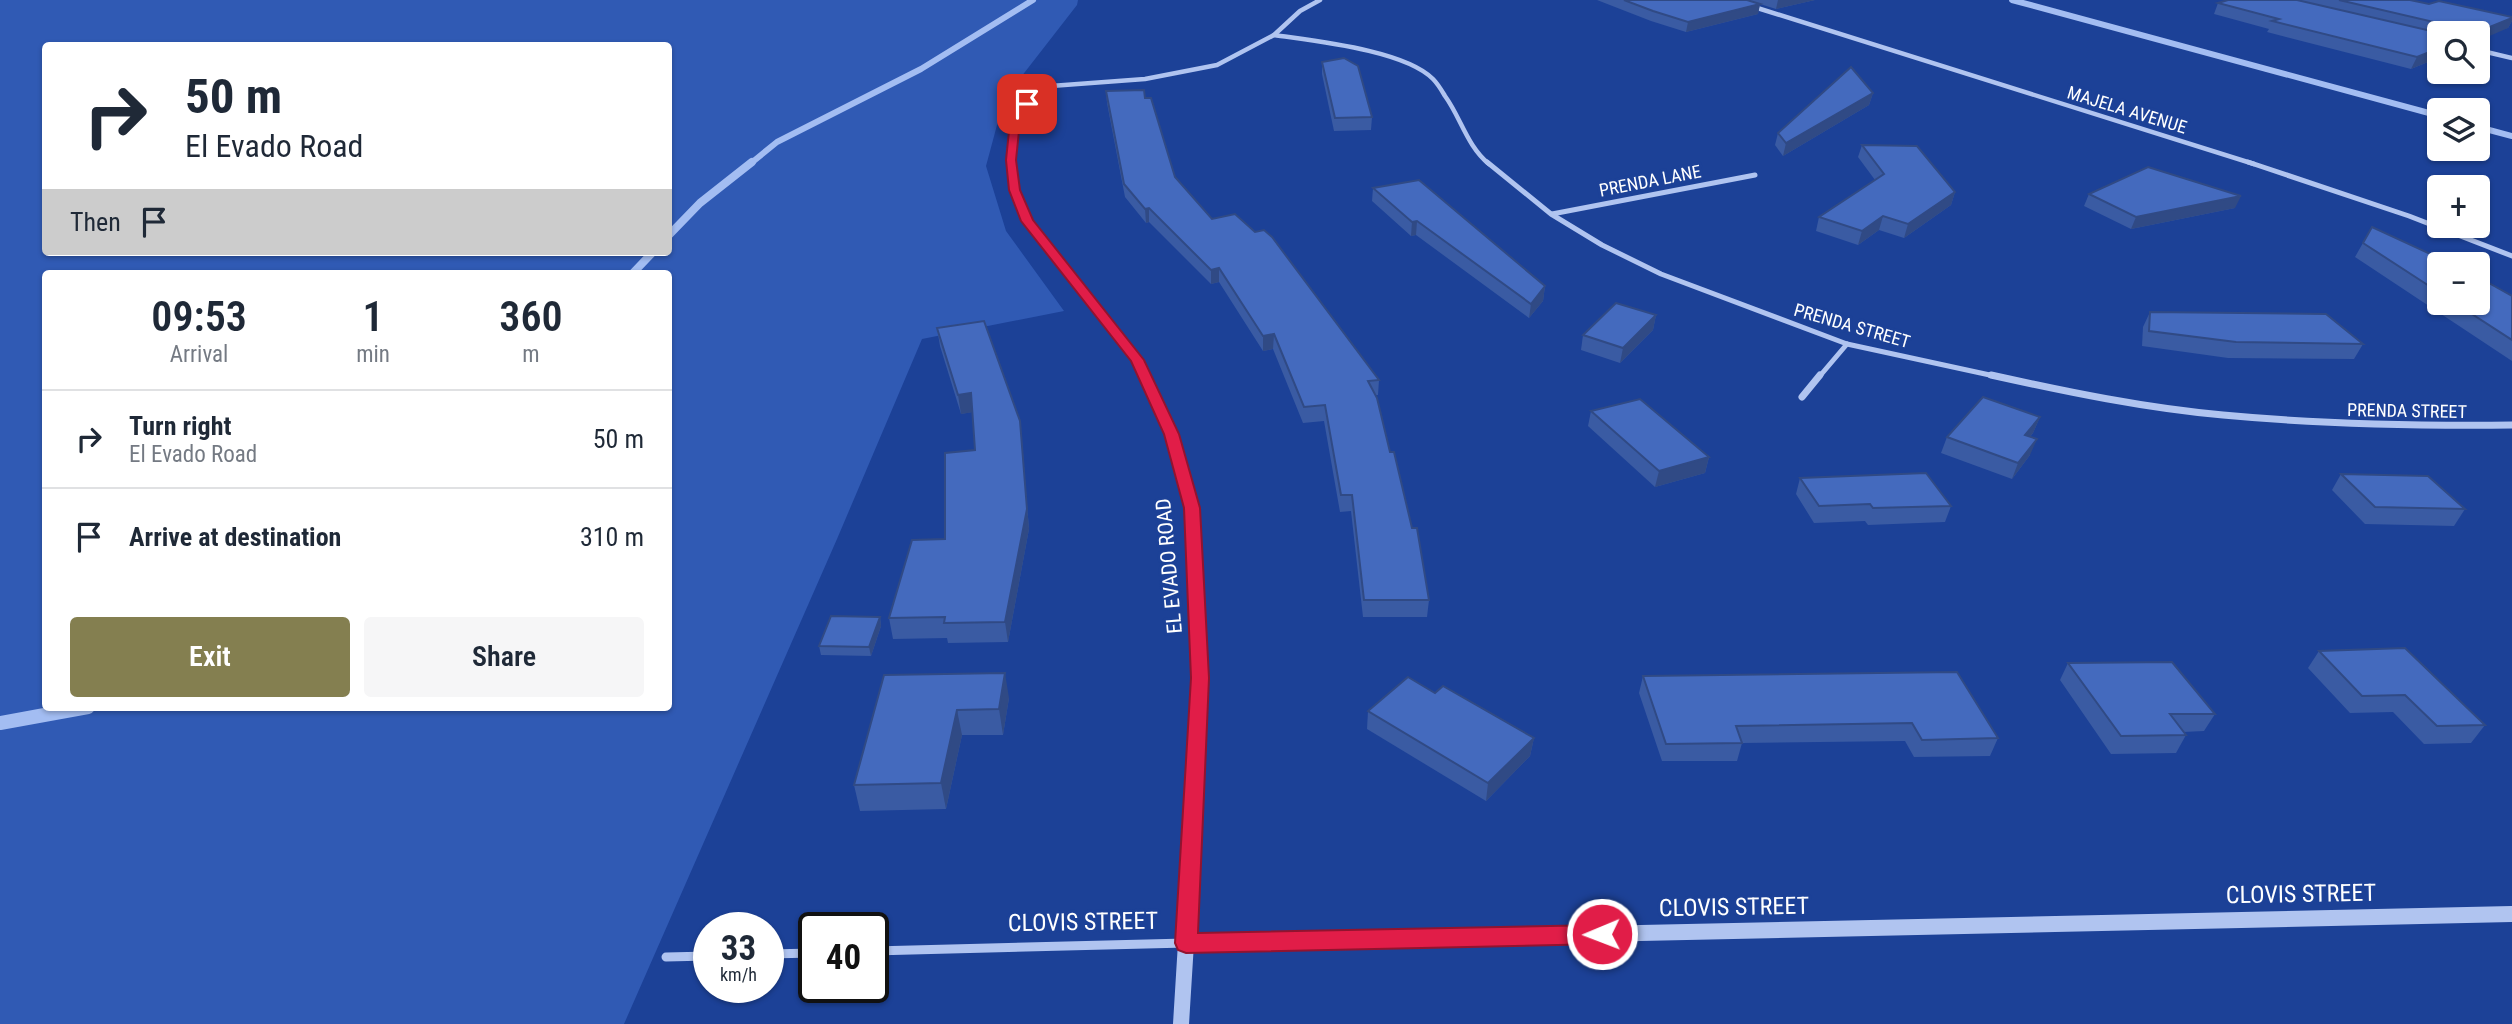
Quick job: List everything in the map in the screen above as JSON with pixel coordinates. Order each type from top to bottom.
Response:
[{"type":"street","points":[[1274,35],[1300,11],[1320,0]]},
{"type":"street","name":"MAJELA AVENUE","points":[[1743,4],[2306,180],[2512,256]]},
{"type":"street","name":"EL EVADO ROAD","points":[[1181,1024],[1200,678],[1192,508],[1171,434],[1137,360],[1027,221],[1015,190],[1011,160],[1014,131],[1027,104],[1036,93],[1051,86],[1145,79],[1217,65],[1274,35]]},
{"type":"street","name":"PRENDA STREET","points":[[1274,35],[1379,54],[1409,64],[1432,78],[1448,100],[1464,133],[1483,159],[1551,214],[1602,245],[1661,274],[1847,344],[2076,394],[2222,415],[2390,426],[2512,425]]},
{"type":"street","points":[[2490,53],[2512,58]]},
{"type":"street","name":"PRENDA LANE","points":[[1551,214],[1755,175]]},
{"type":"street","points":[[1802,397],[1847,344]]},
{"type":"street","name":"CLOVIS STREET","points":[[889,951],[2512,914]]},
{"type":"street","points":[[666,957],[693,956]]},
{"type":"shaded area","points":[[0,0],[1078,0],[1077,5],[1004,99],[986,166],[1006,231],[1064,311],[922,339],[624,1024],[0,1024]]},
{"type":"building","points":[[1624,0],[1747,0],[1760,4],[1688,22]]},
{"type":"building","points":[[2228,0],[2297,0],[2427,30],[2427,53],[2417,57],[2272,21],[2279,19],[2218,3]]},
{"type":"building","points":[[2339,0],[2410,0],[2429,4],[2439,1],[2512,17],[2490,27],[2490,21],[2430,21]]},
{"type":"building","points":[[1344,58],[1358,66],[1372,117],[1335,118],[1322,62]]},
{"type":"building","points":[[1851,67],[1873,93],[1786,143],[1778,133]]},
{"type":"building","points":[[1144,90],[1145,98],[1151,98],[1175,177],[1212,219],[1235,214],[1255,232],[1264,230],[1272,237],[1379,380],[1368,381],[1377,398],[1390,452],[1394,452],[1412,528],[1417,528],[1429,600],[1364,600],[1352,495],[1341,495],[1325,405],[1304,407],[1274,334],[1263,336],[1219,268],[1211,270],[1149,208],[1145,209],[1124,184],[1106,91]]},
{"type":"building","points":[[1862,145],[1917,146],[1955,192],[1908,224],[1883,216],[1862,231],[1819,217],[1884,174]]},
{"type":"building","points":[[2148,167],[2241,196],[2136,217],[2089,194]]},
{"type":"building","points":[[1419,180],[1545,286],[1531,304],[1417,221],[1412,222],[1373,188]]},
{"type":"building","points":[[2372,227],[2427,252],[2427,285],[2363,243]]},
{"type":"building","points":[[2490,284],[2512,296],[2512,340],[2473,315],[2490,315]]},
{"type":"building","points":[[1616,303],[1656,315],[1623,348],[1583,335]]},
{"type":"building","points":[[2150,312],[2326,314],[2363,344],[2236,342],[2149,331]]},
{"type":"building","points":[[984,321],[1020,421],[1027,509],[1005,622],[944,623],[945,617],[889,618],[912,540],[945,539],[945,453],[975,450],[971,393],[958,395],[937,328]]},
{"type":"building","points":[[1983,397],[2040,417],[2025,435],[2037,439],[2018,463],[1947,437]]},
{"type":"building","points":[[1640,399],[1709,457],[1659,471],[1591,411]]},
{"type":"building","points":[[1926,473],[1951,506],[1819,506],[1800,478]]},
{"type":"building","points":[[2341,474],[2428,476],[2465,509],[2375,507]]},
{"type":"building","points":[[831,616],[880,617],[869,647],[819,646]]},
{"type":"building","points":[[2405,648],[2485,725],[2437,726],[2405,695],[2362,696],[2319,651]]},
{"type":"building","points":[[2172,662],[2215,714],[2170,714],[2186,735],[2121,736],[2068,663]]},
{"type":"building","points":[[1957,672],[1998,738],[1922,740],[1912,723],[1736,726],[1742,743],[1666,744],[1643,676]]},
{"type":"building","points":[[1005,673],[999,709],[957,710],[941,783],[854,785],[884,675]]},
{"type":"building","points":[[1408,677],[1435,693],[1443,686],[1534,738],[1488,783],[1368,711]]},
{"type":"waterway","points":[[750,164],[777,142],[921,69],[1033,0]]},
{"type":"waterway","points":[[2012,0],[2427,112]]},
{"type":"waterway","points":[[2490,130],[2512,136]]},
{"type":"waterway","points":[[672,232],[700,203],[752,162]]},
{"type":"waterway","points":[[636,270],[649,256]]},
{"type":"waterway","points":[[0,723],[66,711]]},
{"type":"route","points":[[1027,104],[1014,131],[1011,160],[1015,190],[1027,221],[1137,360],[1171,434],[1192,508],[1200,678],[1186,943],[1602,934]]}]
